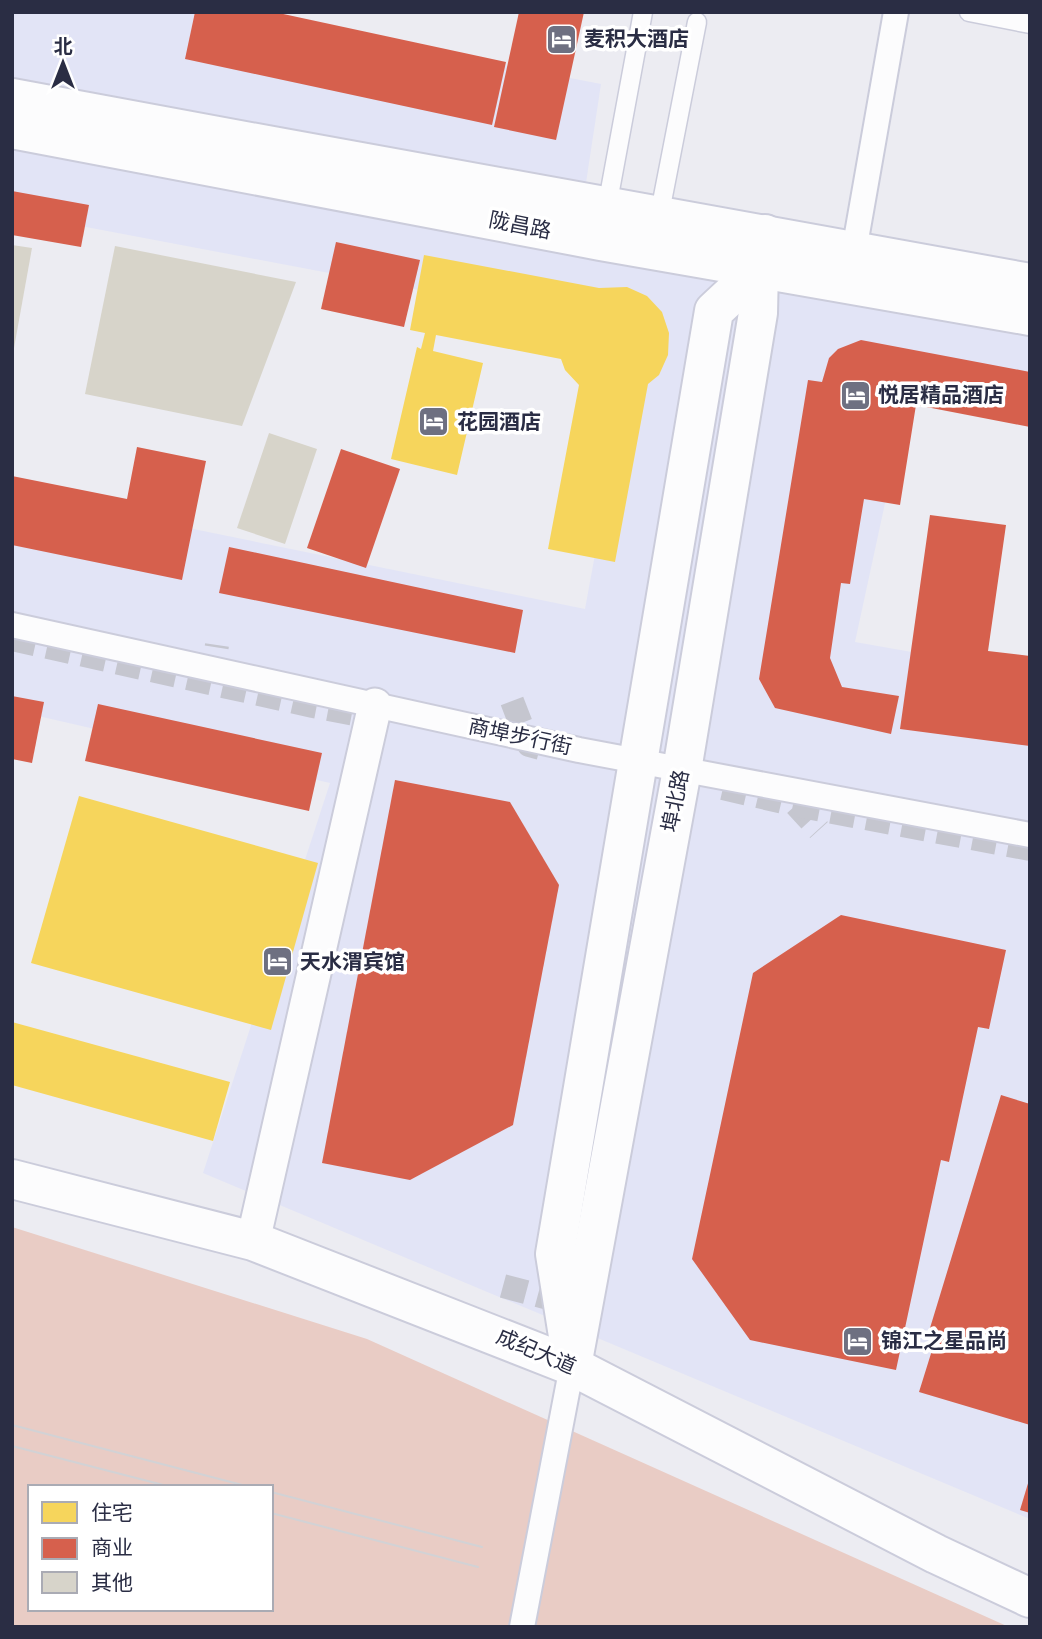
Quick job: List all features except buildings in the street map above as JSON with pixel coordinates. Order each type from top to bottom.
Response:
[{"type":"main road","name":"陇昌路","points":[[12,98],[604,225],[659,217],[762,252],[854,251],[1030,283]]},
{"type":"main road","name":"陇昌路","points":[[12,129],[762,252],[1030,316]]},
{"type":"main road","points":[[572,1366],[555,1254],[714,311],[762,252]]},
{"type":"main road","name":"埠北路","points":[[572,1366],[682,769],[758,313],[762,252]]},
{"type":"main road","name":"成纪大道","points":[[12,1179],[253,1241],[572,1366],[923,1548],[1030,1598]]},
{"type":"street","points":[[854,251],[896,12]]},
{"type":"street","name":"商埠步行街","points":[[12,625],[638,761],[1030,835]]},
{"type":"street","points":[[253,1241],[375,705]]},
{"type":"street","points":[[522,1627],[572,1366]]},
{"type":"lane","points":[[604,225],[643,12]]},
{"type":"lane","points":[[968,12],[1030,24]]},
{"type":"lane","points":[[659,217],[697,22]]},
{"type":"shaded area","points":[[12,12],[228,12],[601,84],[582,209],[1030,298],[1030,406],[911,383],[855,642],[1030,673],[1030,1519],[203,1173],[330,783],[12,710],[12,492],[585,609],[636,331],[12,213]]},
{"type":"shaded area","points":[[12,1227],[367,1339],[1009,1627],[12,1627]]},
{"type":"tunnel","points":[[12,639],[387,720]]},
{"type":"tunnel","points":[[211,683],[217,645]]},
{"type":"tunnel","points":[[512,701],[529,745],[540,748]]},
{"type":"tunnel","points":[[723,788],[796,805],[819,830]]},
{"type":"tunnel","points":[[796,805],[1030,849]]},
{"type":"tunnel","points":[[503,1286],[563,1302],[565,1291]]},
{"type":"tram line","points":[[12,1425],[242,1485]]},
{"type":"tram line","points":[[12,1446],[163,1485]]},
{"type":"tram line","points":[[273,1493],[482,1547]]},
{"type":"tram line","points":[[273,1514],[478,1567]]},
{"type":"place","name":"麦积大酒店","points":[[561,39]]},
{"type":"place","name":"悦居精品酒店","points":[[855,395]]},
{"type":"place","name":"花园酒店","points":[[434,422]]},
{"type":"place","name":"天水渭宾馆","points":[[277,962]]},
{"type":"place","name":"锦江之星品尚","points":[[858,1341]]}]
